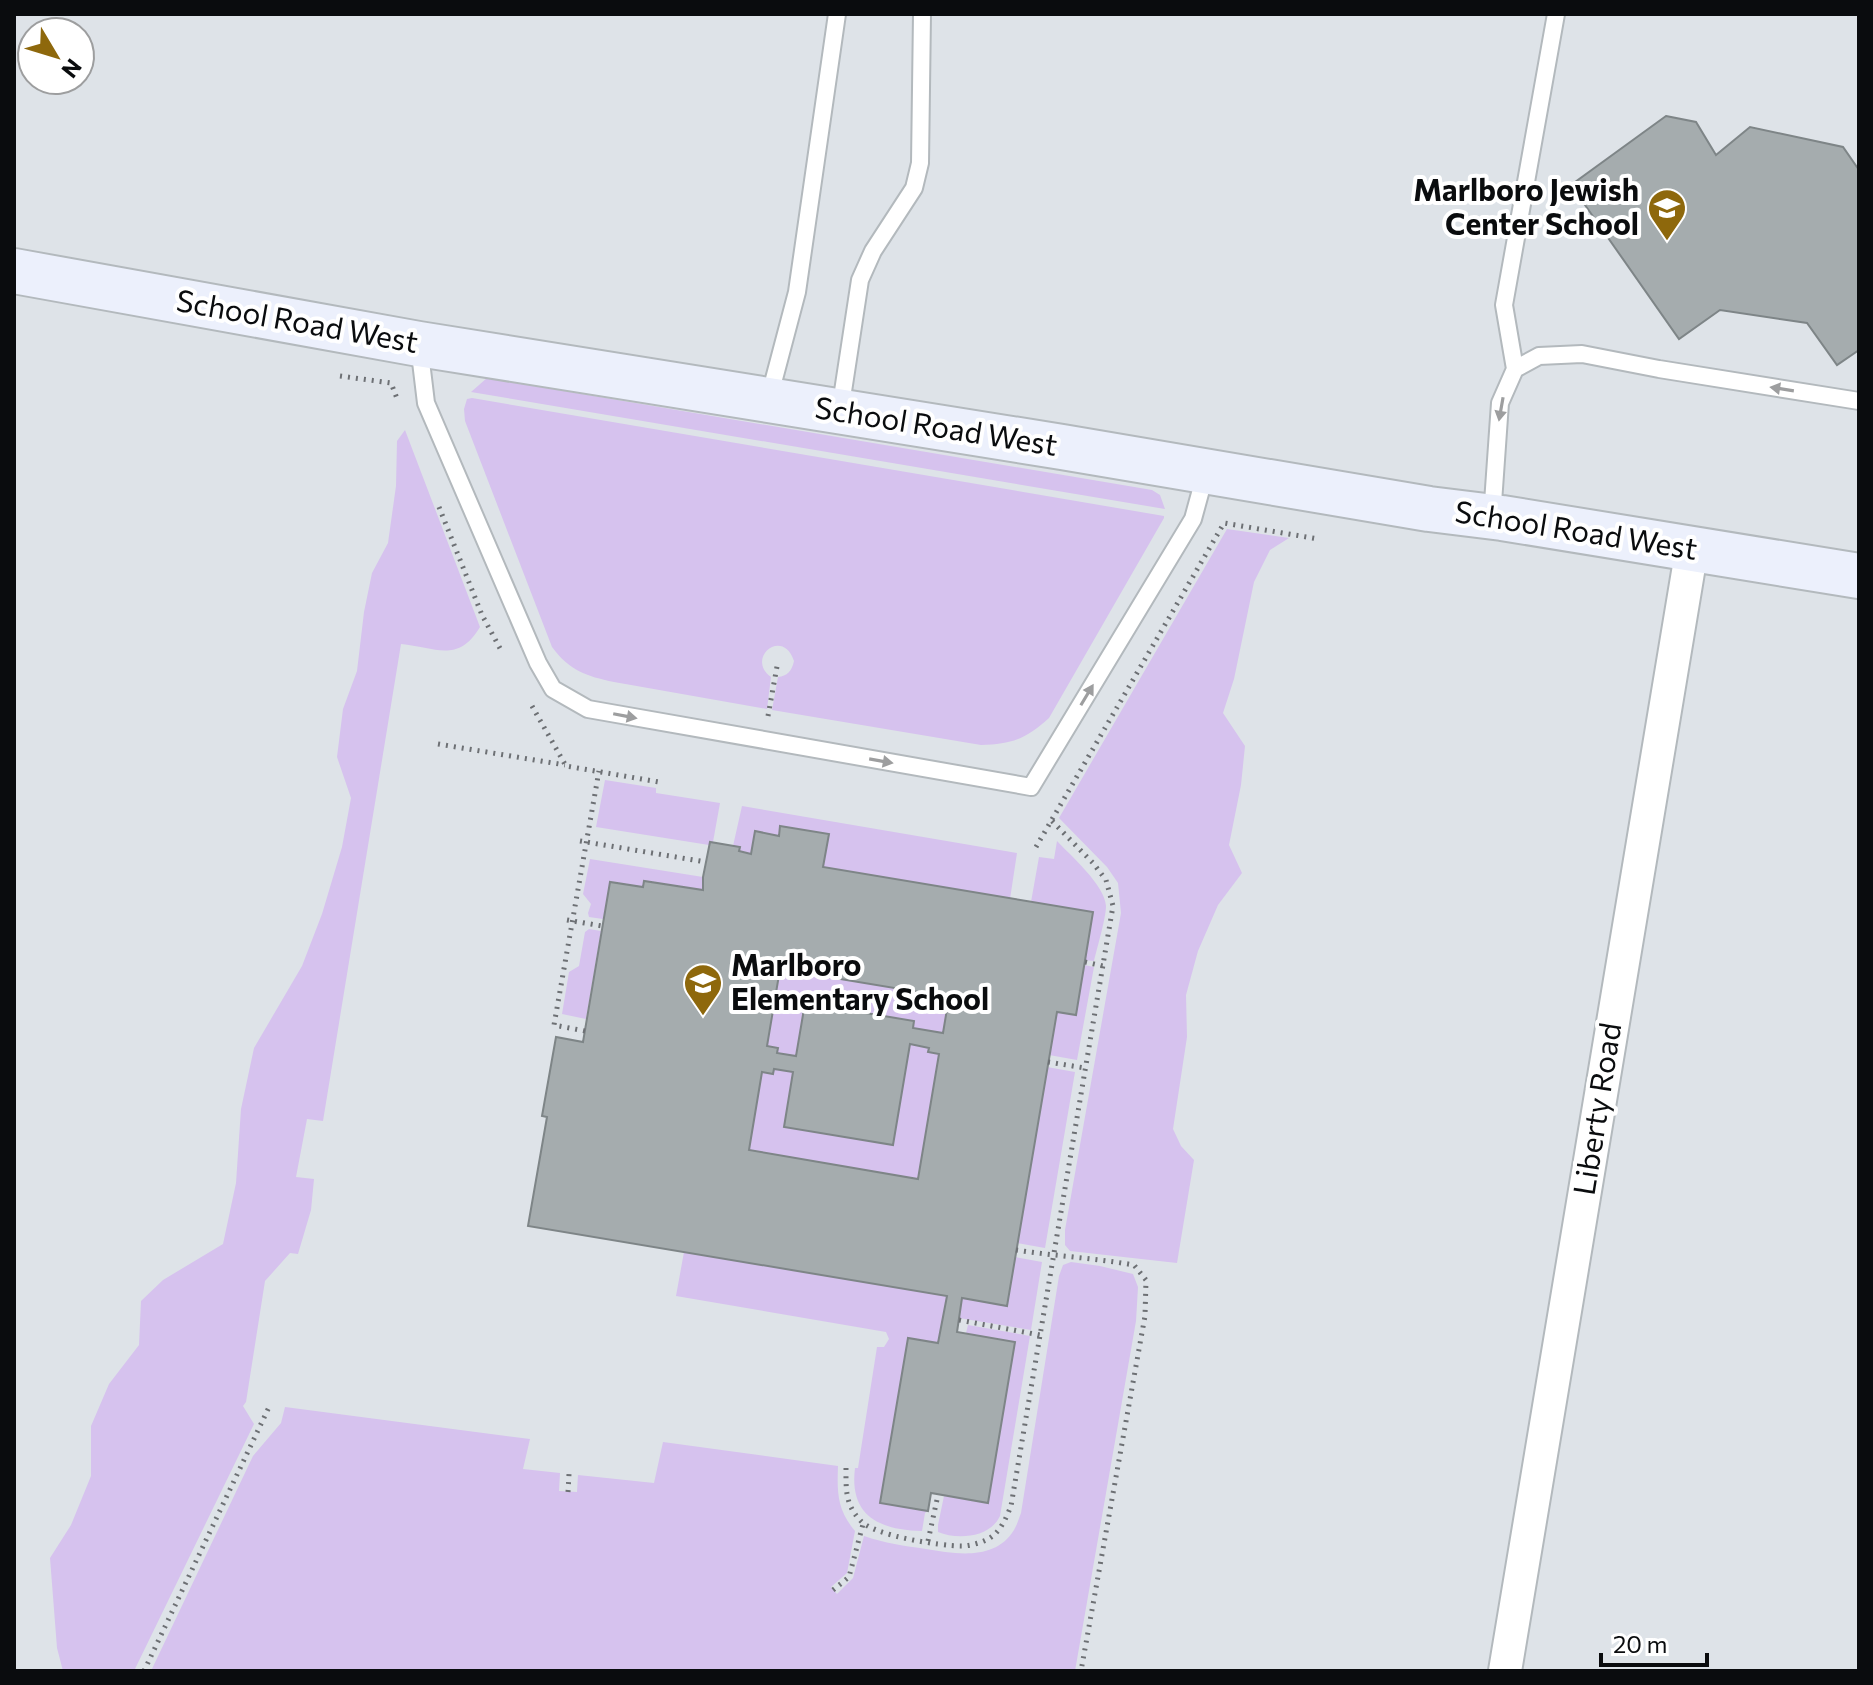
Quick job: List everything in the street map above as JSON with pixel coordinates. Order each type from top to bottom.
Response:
[{"type":"street","name":"School Road West","points":[[14,271],[419,344],[1859,576]]},
{"type":"street","name":"Liberty Road","points":[[1505,1671],[1692,548]]},
{"type":"lane","points":[[769,400],[797,292],[837,14]]},
{"type":"lane","points":[[840,411],[860,280],[873,251],[914,188],[920,163],[922,14]]},
{"type":"lane","points":[[1492,517],[1500,403],[1515,369],[1504,305],[1556,14]]},
{"type":"lane","points":[[419,344],[426,403],[538,663],[553,689],[588,709],[1031,787],[1193,519],[1206,471]]},
{"type":"lane","points":[[1515,369],[1539,356],[1582,354],[1859,401]]},
{"type":"path","points":[[1036,847],[1224,523],[1318,539]]},
{"type":"path","points":[[764,741],[778,661]]},
{"type":"path","points":[[438,744],[566,766]]},
{"type":"path","points":[[585,1031],[554,1025],[583,842],[599,771]]},
{"type":"path","points":[[846,1468],[846,1494],[853,1512],[863,1524],[888,1534],[964,1546],[989,1540],[1004,1523],[1011,1506],[1113,906],[1106,880],[1052,821]]},
{"type":"path","points":[[583,842],[706,862]]},
{"type":"path","points":[[570,920],[602,926]]},
{"type":"path","points":[[1085,962],[1103,966]]},
{"type":"path","points":[[1048,1062],[1085,1068]]},
{"type":"path","points":[[1016,1250],[1134,1265],[1146,1280],[1145,1316],[1081,1671]]},
{"type":"path","points":[[959,1320],[1040,1335]]},
{"type":"path","points":[[144,1671],[270,1405]]},
{"type":"path","points":[[568,1492],[569,1474]]},
{"type":"path","points":[[928,1541],[938,1495]]},
{"type":"path","points":[[833,1590],[849,1577],[863,1524]]},
{"type":"shaded area","points":[[487,378],[1152,490],[1160,495],[1165,509],[471,392]]},
{"type":"shaded area","points":[[467,399],[1164,518],[1049,718],[1026,736],[1010,742],[981,745],[772,710],[778,677],[789,672],[794,661],[782,646],[769,649],[762,662],[771,677],[767,709],[604,680],[587,675],[565,662],[552,647],[465,421]]},
{"type":"shaded area","points":[[405,430],[480,627],[463,646],[454,649],[435,650],[401,644],[323,1121],[307,1119],[296,1177],[314,1179],[311,1210],[298,1254],[290,1253],[265,1281],[243,1406],[254,1424],[134,1671],[63,1671],[57,1648],[50,1558],[71,1525],[91,1476],[91,1426],[109,1384],[139,1345],[141,1301],[163,1280],[223,1244],[236,1183],[241,1109],[254,1048],[302,966],[342,847],[351,798],[337,757],[343,709],[357,671],[372,573],[388,543],[396,486],[397,441]]},
{"type":"shaded area","points":[[1227,529],[1289,538],[1270,550],[1254,582],[1234,679],[1223,713],[1245,746],[1229,845],[1242,873],[1218,905],[1198,951],[1186,995],[1187,1037],[1173,1129],[1181,1146],[1194,1160],[1177,1263],[1070,1251],[1065,1245],[1065,1230],[1121,913],[1118,883],[1107,867],[1059,818]]},
{"type":"shaded area","points":[[605,780],[656,788],[656,793],[720,803],[713,842],[709,845],[596,827]]},
{"type":"shaded area","points":[[742,806],[1017,853],[1010,899],[823,867],[828,834],[781,826],[779,836],[755,831],[751,854],[739,851],[740,847],[733,846]]},
{"type":"shaded area","points":[[1057,841],[1086,871],[1104,898],[1106,911],[1094,961],[1085,960],[1093,913],[1031,902],[1039,857],[1054,859]]},
{"type":"shaded area","points":[[590,859],[703,877],[703,890],[644,881],[643,887],[610,882],[603,919],[589,917],[591,904],[583,894]]},
{"type":"shaded area","points":[[589,929],[601,931],[586,1019],[562,1014],[569,972],[579,966],[585,932]]},
{"type":"shaded area","points":[[1084,965],[1094,967],[1077,1060],[1049,1055],[1057,1012]]},
{"type":"shaded area","points":[[780,969],[949,997],[943,1033],[913,1028],[913,1021],[806,1003],[796,1056],[777,1053],[777,1048],[767,1046]]},
{"type":"shaded area","points":[[910,1044],[929,1048],[928,1052],[939,1054],[918,1179],[749,1150],[762,1072],[773,1074],[774,1069],[793,1072],[784,1127],[892,1145]]},
{"type":"shaded area","points":[[1047,1067],[1075,1072],[1045,1248],[1017,1243]]},
{"type":"shaded area","points":[[684,1252],[947,1296],[938,1343],[908,1339],[928,1511],[922,1531],[893,1527],[870,1517],[862,1509],[854,1484],[877,1347],[884,1347],[889,1339],[886,1332],[676,1296]]},
{"type":"shaded area","points":[[1015,1257],[1042,1262],[1031,1330],[959,1318],[962,1298],[1007,1306]]},
{"type":"shaded area","points":[[1071,1262],[1133,1274],[1138,1287],[1136,1321],[1075,1671],[151,1671],[253,1456],[281,1423],[285,1407],[530,1439],[523,1469],[560,1473],[559,1491],[577,1492],[578,1475],[654,1483],[663,1442],[838,1466],[839,1500],[855,1531],[847,1573],[831,1587],[837,1594],[853,1578],[864,1536],[895,1544],[962,1553],[996,1547],[1014,1530],[1021,1513],[1059,1276],[1063,1265]]},
{"type":"shaded area","points":[[968,1325],[1030,1336],[1000,1516],[981,1533],[954,1536],[938,1532],[944,1496],[988,1503],[1015,1342],[966,1333]]},
{"type":"building","name":"Marlboro Jewish Center School","points":[[1666,116],[1696,122],[1716,155],[1750,127],[1843,147],[1859,170],[1859,350],[1837,365],[1807,323],[1720,310],[1679,339],[1571,185]]},
{"type":"building","points":[[780,826],[829,834],[823,867],[1093,912],[1076,1015],[1057,1012],[1007,1306],[962,1298],[957,1332],[1015,1342],[988,1503],[931,1493],[928,1511],[880,1503],[908,1338],[938,1343],[947,1296],[528,1226],[547,1117],[542,1116],[556,1037],[583,1042],[610,882],[643,887],[644,881],[703,890],[710,842],[740,847],[739,851],[751,854],[755,831],[779,836]],"holes":[[[780,969],[949,997],[943,1033],[913,1028],[914,1021],[805,1003],[796,1056],[777,1053],[778,1048],[767,1046]],[[910,1044],[929,1048],[928,1052],[939,1054],[918,1179],[749,1150],[762,1072],[773,1074],[774,1069],[793,1072],[784,1127],[893,1145]]]},
{"type":"place","name":"Marlboro Jewish Center School","points":[[1667,242]]},
{"type":"place","name":"Marlboro Elementary School","points":[[703,1017]]}]
